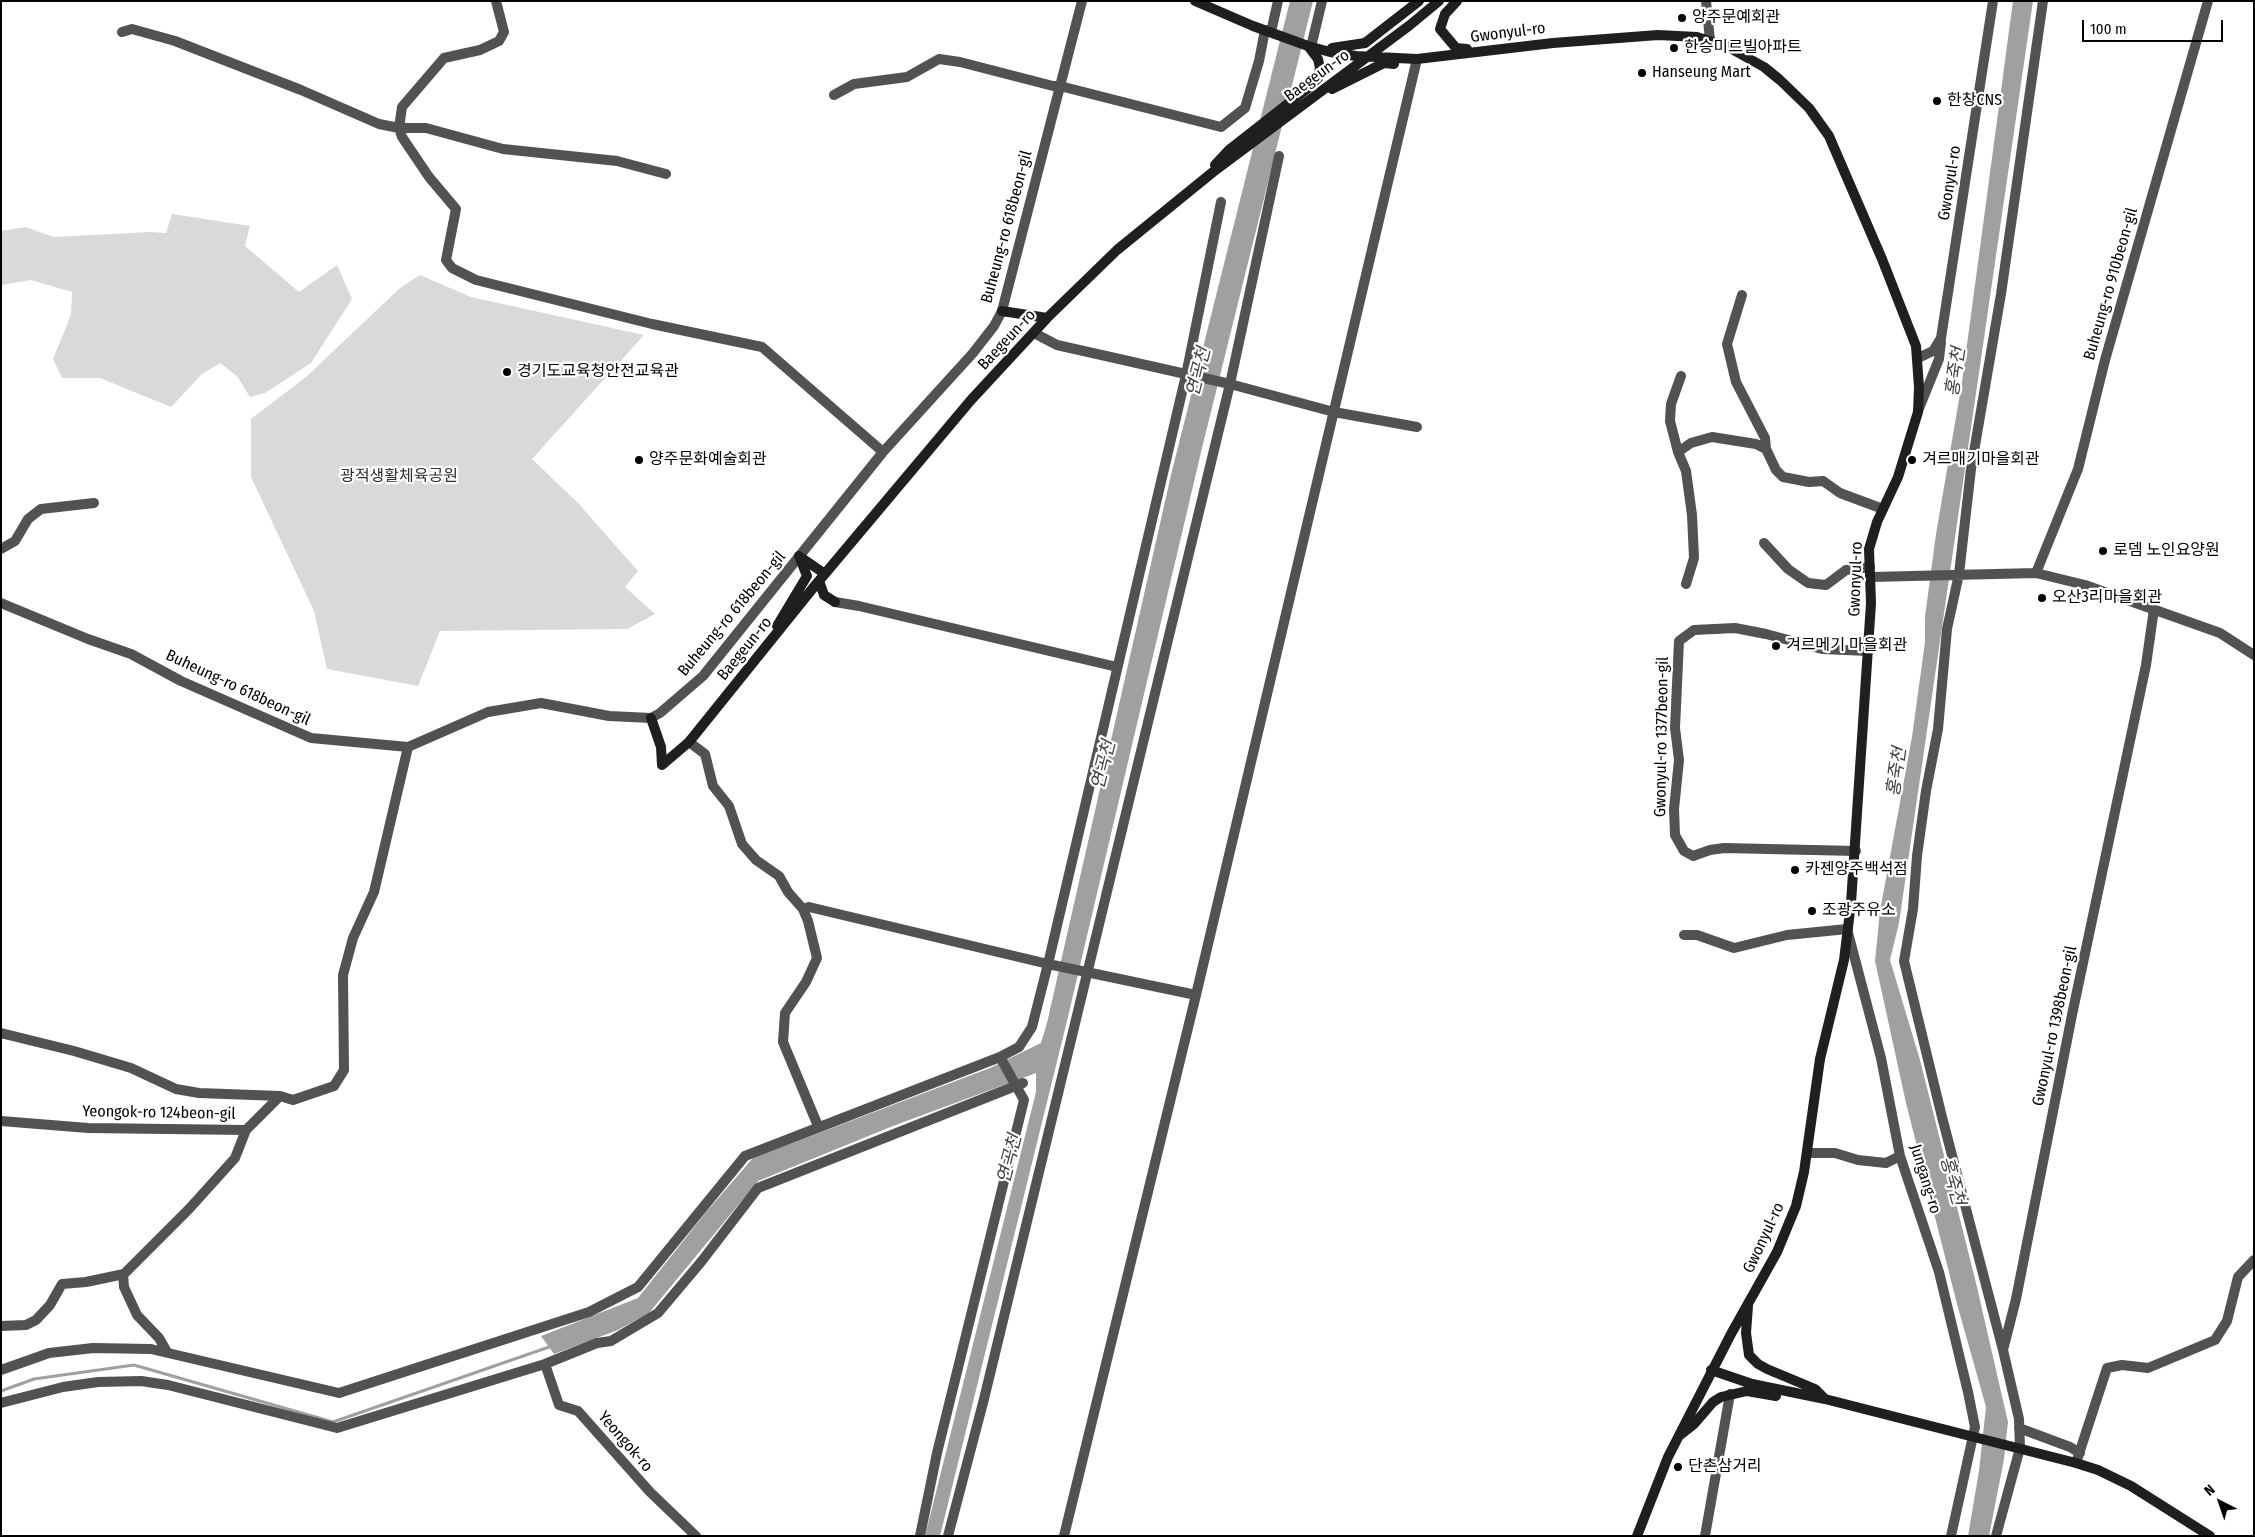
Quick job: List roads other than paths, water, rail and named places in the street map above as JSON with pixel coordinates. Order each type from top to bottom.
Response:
[{"type":"main road","points":[[1195,1],[1268,31]]},
{"type":"main road","points":[[1231,154],[1299,101],[1318,78],[1320,68],[1312,47],[1349,47],[1365,43],[1419,1]]},
{"type":"main road","name":"Baegeun-ro","points":[[651,718],[661,747],[662,766],[689,742],[822,578],[971,400],[1046,318],[1117,250],[1194,189],[1231,154],[1291,113],[1299,101],[1368,57],[1439,1]]},
{"type":"main road","points":[[1457,1],[1445,14],[1440,30],[1456,48],[1465,50],[1484,46],[1530,46]]},
{"type":"main road","name":"Gwonyul-ro","points":[[1268,31],[1330,52],[1416,62],[1530,46],[1658,35],[1687,36],[1710,40],[1735,51],[1764,67],[1793,92],[1822,125],[1836,148],[1912,334],[1918,358],[1918,412],[1898,477],[1871,542],[1871,603],[1856,851],[1844,960],[1816,1083],[1807,1153],[1796,1206],[1786,1235],[1711,1370],[1668,1457],[1637,1536]]},
{"type":"main road","points":[[1299,101],[1384,64],[1416,62]]},
{"type":"main road","points":[[1002,310],[1046,318]]},
{"type":"main road","points":[[799,556],[822,578],[824,595],[834,602]]},
{"type":"main road","points":[[759,656],[807,576],[799,556]]},
{"type":"main road","points":[[1749,1300],[1746,1333],[1749,1355],[1767,1370],[1815,1389],[1825,1399]]},
{"type":"main road","points":[[1711,1370],[1752,1384],[1825,1399],[2016,1448],[2078,1458],[2132,1486],[2210,1536]]},
{"type":"main road","points":[[1679,1435],[1694,1424],[1713,1402],[1730,1394],[1747,1391],[1794,1399],[1825,1399]]},
{"type":"street","points":[[496,1],[504,32],[498,40],[480,50],[444,58],[402,107],[399,128],[402,138],[429,177],[456,209],[446,260],[452,268],[476,280],[652,324],[762,348],[883,452]]},
{"type":"street","name":"Buheung-ro 618beon-gil","points":[[1,602],[88,639],[132,654],[181,681],[311,738],[408,747],[488,712],[541,703],[609,716],[651,718],[660,713],[703,676],[883,452],[974,353],[994,326],[1002,310],[1082,1]]},
{"type":"street","points":[[834,95],[854,84],[907,77],[940,59],[960,62],[1053,86],[1060,86],[1221,127],[1245,108],[1278,1]]},
{"type":"street","points":[[1312,47],[1322,1]]},
{"type":"street","points":[[1706,1],[1710,40]]},
{"type":"street","name":"Gwonyul-ro","points":[[1918,412],[1939,359],[1993,1]]},
{"type":"street","points":[[2003,1350],[1942,1117],[1904,961],[1913,909],[1917,856],[1926,791],[1938,729],[1947,629],[1959,574],[1971,469],[2001,294],[2043,1]]},
{"type":"street","name":"Buheung-ro 910beon-gil","points":[[2036,572],[2078,469],[2105,360],[2208,1]]},
{"type":"street","points":[[122,32],[132,29],[175,41],[301,90],[379,124],[399,128],[426,128],[503,149],[617,161],[666,174]]},
{"type":"street","points":[[1064,1536],[1196,995],[1416,62]]},
{"type":"street","points":[[948,1536],[984,1399],[1089,972],[1230,384],[1279,156]]},
{"type":"street","points":[[1,1370],[50,1354],[93,1348],[126,1348],[167,1352],[339,1393],[589,1312],[638,1287],[745,1156],[818,1126],[1000,1057],[1019,1047],[1032,1027],[1048,964],[1116,667],[1186,375],[1221,202]]},
{"type":"street","points":[[1742,295],[1727,344],[1736,382],[1765,438],[1766,449],[1776,470],[1783,477],[1809,482],[1823,481],[1840,493],[1883,510]]},
{"type":"street","points":[[1034,333],[1058,345],[1230,384],[1334,412],[1417,427]]},
{"type":"street","points":[[1918,358],[1933,351],[1941,338]]},
{"type":"street","points":[[1681,376],[1671,404],[1670,421],[1678,452],[1686,471],[1692,515],[1694,558],[1686,584]]},
{"type":"street","points":[[1678,452],[1692,443],[1712,437],[1756,444],[1766,449]]},
{"type":"street","points":[[1,549],[15,541],[28,519],[41,509],[94,503]]},
{"type":"street","points":[[1764,543],[1788,569],[1808,583],[1826,584],[1846,570],[1911,577],[1919,575],[2036,572],[2085,585],[2220,633],[2254,655]]},
{"type":"street","points":[[834,602],[1116,667]]},
{"type":"street","name":"Gwonyul-ro 1398beon-gil","points":[[2016,1448],[2019,1419],[2003,1350],[2016,1299],[2066,1044],[2146,665],[2154,609]]},
{"type":"street","name":"Gwonyul-ro 1377beon-gil","points":[[1856,851],[1724,848],[1710,850],[1693,856],[1684,851],[1675,835],[1674,809],[1679,760],[1675,728],[1679,641],[1694,630],[1735,628],[1822,649],[1868,651]]},
{"type":"street","points":[[689,742],[705,754],[713,786],[729,806],[742,844],[756,860],[779,876],[788,892],[803,909],[818,958],[806,982],[785,1013],[783,1042],[818,1126]]},
{"type":"street","points":[[1,1033],[74,1051],[131,1068],[176,1089],[199,1093],[280,1096],[293,1100],[334,1086],[344,1070],[343,976],[353,938],[374,892],[408,747]]},
{"type":"street","points":[[803,909],[809,907],[1048,964],[1196,995]]},
{"type":"street","points":[[1684,935],[1697,935],[1734,948],[1787,935],[1847,929]]},
{"type":"street","name":"Jungang-ro","points":[[1847,929],[1881,1058],[1900,1156],[1939,1272],[1975,1427],[1975,1438],[1951,1536]]},
{"type":"street","points":[[920,1536],[937,1453],[1024,1100],[1019,1085],[1000,1057]]},
{"type":"street","points":[[1,1403],[62,1386],[98,1382],[141,1381],[168,1385],[337,1428],[545,1364],[597,1343],[611,1341],[658,1313],[701,1262],[758,1188],[1019,1085]]},
{"type":"street","points":[[246,1130],[280,1096]]},
{"type":"street","name":"Yeongok-ro 124beon-gil","points":[[1,1121],[88,1128],[246,1130],[235,1158],[189,1209],[123,1274]]},
{"type":"street","points":[[1807,1153],[1835,1153],[1858,1160],[1886,1164],[1900,1156]]},
{"type":"street","points":[[2078,1458],[2092,1409],[2107,1368],[2122,1366],[2148,1368],[2215,1340],[2227,1322],[2238,1278],[2254,1260]]},
{"type":"street","points":[[1,1326],[26,1325],[36,1320],[50,1305],[62,1284],[86,1282],[123,1274],[124,1287],[137,1315],[159,1338],[167,1352]]},
{"type":"street","name":"Yeongok-ro","points":[[545,1364],[559,1405],[578,1411],[650,1492],[696,1536]]},
{"type":"street","points":[[1705,1536],[1730,1394]]},
{"type":"street","points":[[2019,1428],[2070,1447],[2078,1458]]},
{"type":"street","points":[[1996,1536],[2016,1448]]},
{"type":"water","name":"연곡천","points":[[1290,1],[1313,1],[1202,448],[1066,1025],[940,1536],[925,1536],[1036,1092],[1036,1073],[893,1126],[758,1181],[649,1313],[618,1330],[554,1354],[541,1336],[638,1298],[707,1211],[753,1158],[990,1068],[1041,1043],[1171,475]]},
{"type":"water","points":[[2013,1],[2033,1],[1899,923],[1890,960],[1920,1060],[1976,1283],[2008,1422],[2004,1459],[1989,1536],[1968,1536],[1979,1471],[1986,1407],[1957,1304],[1906,1103],[1875,961],[1880,911],[1912,737],[1925,642],[1925,617],[1936,534],[1962,382]]},
{"type":"waterway","points":[[1,1391],[34,1379],[134,1365],[333,1422],[552,1346]]},
{"type":"place","name":"양주문예회관","points":[[1682,18]]},
{"type":"place","name":"한승미르빌아파트","points":[[1674,48]]},
{"type":"place","name":"Hanseung Mart","points":[[1642,73]]},
{"type":"place","name":"한창CNS","points":[[1937,101]]},
{"type":"place","name":"경기도교육청안전교육관","points":[[507,372]]},
{"type":"place","name":"양주문화예술회관","points":[[639,460]]},
{"type":"place","name":"겨르매기마을회관","points":[[1912,460]]},
{"type":"place","name":"로뎀 노인요양원","points":[[2103,551]]},
{"type":"place","name":"오산3리마을회관","points":[[2042,598]]},
{"type":"place","name":"겨르메기 마을회관","points":[[1776,646]]},
{"type":"place","name":"카젠양주백석점","points":[[1795,870]]},
{"type":"place","name":"조광주유소","points":[[1812,911]]},
{"type":"place","name":"단촌삼거리","points":[[1678,1467]]},
{"type":"water label","name":"홍죽천","points":[[1956,372]]},
{"type":"water label","name":"홍죽천","points":[[1897,772]]},
{"type":"water label","name":"홍죽천","points":[[1952,1181]]},
{"type":"park label","name":"광적생활체육공원","points":[[399,477]]}]
